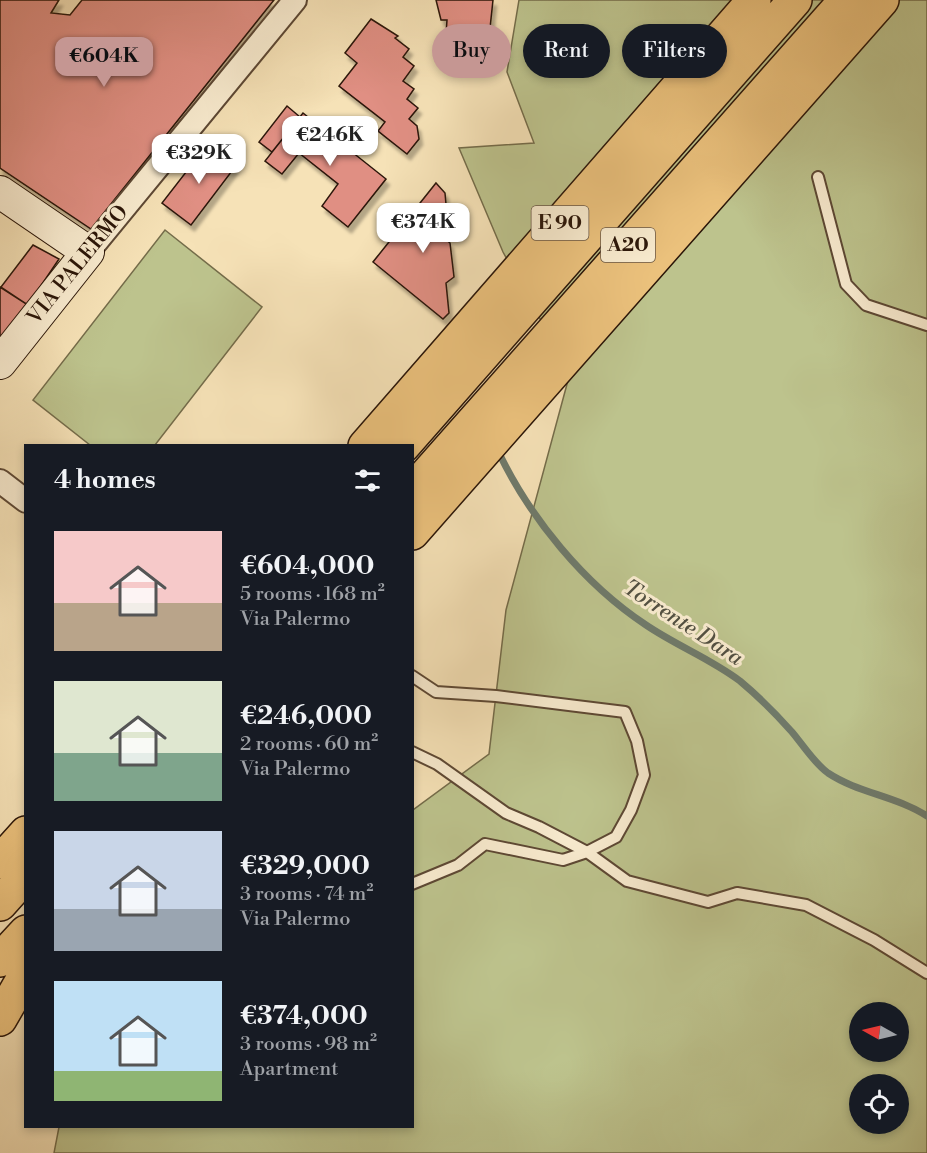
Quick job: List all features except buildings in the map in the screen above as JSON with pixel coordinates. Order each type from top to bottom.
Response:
[{"type":"highway","name":"E 90","points":[[367,444],[754,0]]},
{"type":"highway","name":"A20","points":[[405,444],[795,0]]},
{"type":"highway","name":"A20","points":[[414,489],[846,0]]},
{"type":"highway","points":[[414,531],[882,0]]},
{"type":"highway","points":[[0,862],[24,834]]},
{"type":"highway","points":[[0,904],[24,877]]},
{"type":"highway","points":[[0,960],[24,934]]},
{"type":"highway","points":[[0,1020],[24,978]]},
{"type":"main road","points":[[0,192],[88,252]]},
{"type":"main road","name":"VIA PALERMO","points":[[0,363],[88,252]]},
{"type":"street","name":"VIA PALERMO","points":[[88,252],[295,0]]},
{"type":"street","points":[[0,481],[24,499]]},
{"type":"lane","points":[[818,177],[846,284],[866,305],[927,326]]},
{"type":"lane","points":[[414,677],[435,692],[496,696],[625,712],[638,741],[644,775],[631,810],[616,837],[587,852],[563,860],[486,844],[458,865],[414,883]]},
{"type":"lane","points":[[414,753],[437,764],[506,813],[539,826],[587,852],[627,881],[708,902],[737,893],[806,905],[874,940],[927,973]]},
{"type":"green space","points":[[519,0],[927,0],[927,1153],[54,1153],[59,1128],[414,1128],[414,809],[489,754],[506,610],[570,373],[503,252],[459,148],[534,143],[509,78],[511,48]]},
{"type":"green space","points":[[165,230],[262,307],[156,444],[89,444],[33,400]]},
{"type":"waterway","name":"Torrente Dara","points":[[498,451],[526,501],[543,525],[580,570],[601,590],[646,625],[740,681],[780,719],[813,759],[828,773],[927,816]]}]
